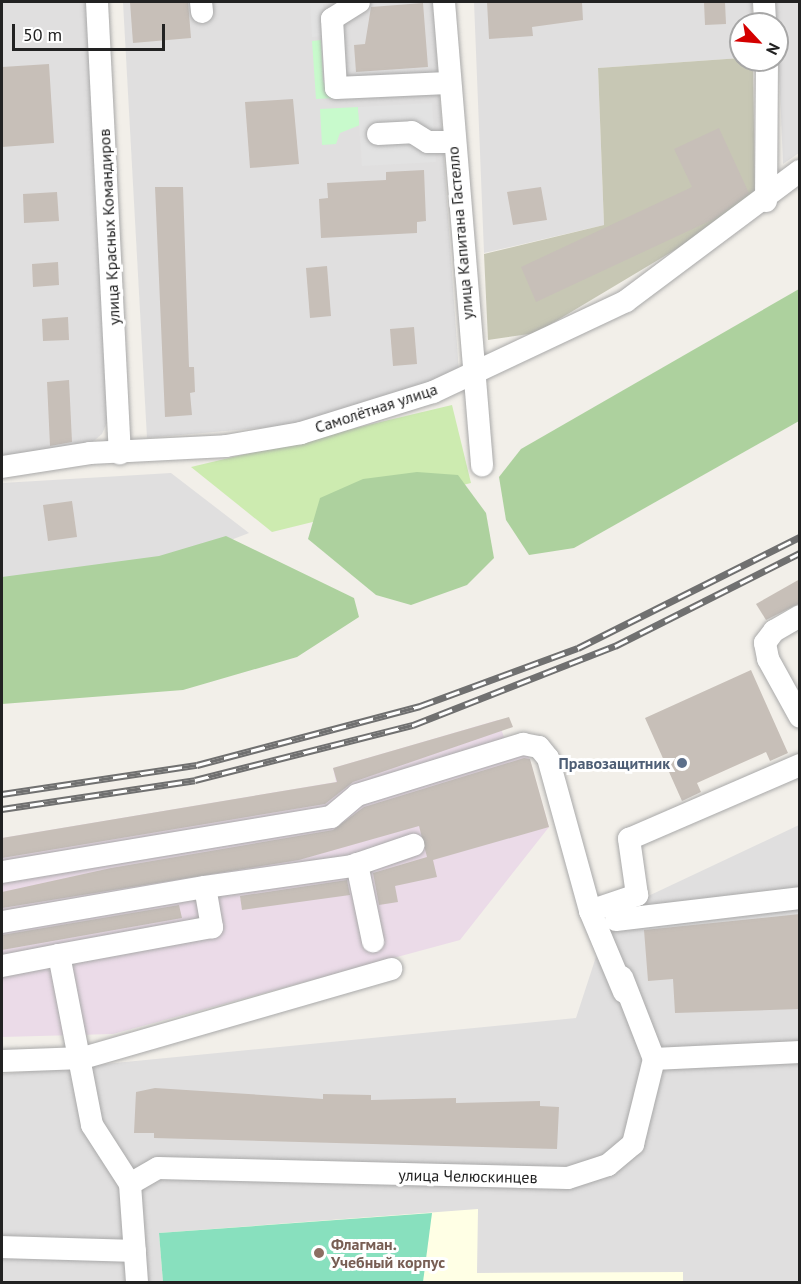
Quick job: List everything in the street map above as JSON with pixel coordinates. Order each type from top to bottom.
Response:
[{"type":"street","name":"улица Красных Командиров","points":[[98,2],[120,453]]},
{"type":"street","points":[[359,2],[332,20],[336,88],[448,83]]},
{"type":"street","name":"улица Капитана Гастелло","points":[[444,2],[448,83],[472,373],[482,465]]},
{"type":"street","points":[[766,201],[767,72]]},
{"type":"street","points":[[378,134],[412,132],[428,142],[453,142]]},
{"type":"street","name":"Самолётная улица","points":[[2,466],[120,453],[226,446],[301,433],[433,392],[626,301],[766,201],[800,171]]},
{"type":"street","points":[[800,615],[774,631],[765,643],[768,658],[800,717]]},
{"type":"street","points":[[2,872],[331,817],[357,795],[523,744],[539,747],[548,758],[590,911],[654,1059],[800,1053]]},
{"type":"street","points":[[624,992],[616,920],[636,895],[629,839],[800,765]]},
{"type":"street","points":[[2,922],[357,864],[412,845]]},
{"type":"street","points":[[357,864],[373,940]]},
{"type":"street","points":[[2,966],[212,927],[206,887]]},
{"type":"street","points":[[590,911],[636,895]]},
{"type":"street","points":[[616,920],[800,898]]},
{"type":"street","points":[[59,955],[82,1058],[92,1125],[130,1184],[137,1282]]},
{"type":"street","points":[[2,1061],[82,1058],[391,969]]},
{"type":"street","name":"улица Челюскинцев","points":[[130,1184],[158,1168],[568,1178],[608,1165],[633,1144],[654,1059]]},
{"type":"street","points":[[2,1247],[135,1251]]},
{"type":"shaded area","points":[[2,2],[88,2],[109,418],[102,434],[89,445],[2,459]]},
{"type":"shaded area","points":[[123,2],[433,2],[459,373],[293,425],[147,438]]},
{"type":"shaded area","points":[[310,2],[344,2],[323,4],[325,36],[312,37]]},
{"type":"shaded area","points":[[474,2],[752,2],[752,12],[729,12],[729,59],[598,68],[604,225],[484,253]]},
{"type":"shaded area","points":[[771,2],[799,2],[799,153],[783,164],[779,72],[789,72],[789,12],[774,12]]},
{"type":"shaded area","points":[[729,59],[729,72],[753,72],[755,202],[536,333],[488,340],[484,254],[604,225],[598,68]]},
{"type":"shaded area","points":[[432,103],[436,162],[362,166],[358,107]]},
{"type":"shaded area","points":[[171,473],[249,533],[135,577],[2,591],[2,483]]},
{"type":"shaded area","points":[[498,720],[505,740],[528,753],[549,827],[460,940],[113,1034],[2,1037],[2,838],[336,782],[333,768]]},
{"type":"shaded area","points":[[799,825],[799,1282],[2,1282],[2,1074],[576,1018],[610,914]]},
{"type":"shaded area","name":"Флагман. Учебный корпус","points":[[478,1209],[477,1273],[683,1272],[683,1282],[163,1282],[159,1233]]},
{"type":"green space","points":[[321,40],[323,81],[335,98],[316,99],[312,41]]},
{"type":"green space","points":[[358,107],[360,125],[340,133],[336,144],[322,145],[320,109]]},
{"type":"green space","points":[[799,289],[799,421],[574,548],[529,555],[506,520],[499,477],[521,449]]},
{"type":"green space","points":[[452,405],[471,483],[272,532],[191,467]]},
{"type":"green space","points":[[417,472],[458,475],[486,513],[494,558],[467,585],[411,605],[376,595],[308,539],[320,498],[363,479]]},
{"type":"green space","points":[[226,536],[354,598],[359,617],[297,657],[183,690],[2,704],[2,577],[159,556]]},
{"type":"green space","name":"Флагман. Учебный корпус","points":[[432,1213],[423,1282],[163,1282],[159,1233]]},
{"type":"building","points":[[130,2],[188,2],[191,38],[133,43]]},
{"type":"building","points":[[487,2],[582,2],[583,20],[532,27],[533,36],[489,39]]},
{"type":"building","points":[[704,2],[725,2],[726,24],[705,25]]},
{"type":"building","points":[[423,3],[428,67],[356,72],[354,45],[365,44],[371,7]]},
{"type":"building","points":[[49,64],[54,143],[2,147],[2,67]]},
{"type":"building","points":[[293,99],[299,164],[250,168],[245,102]]},
{"type":"building","points":[[719,128],[749,193],[714,219],[536,302],[521,267],[692,187],[674,149]]},
{"type":"building","points":[[424,170],[426,221],[417,222],[417,233],[321,238],[319,199],[328,198],[327,183],[386,180],[386,172]]},
{"type":"building","points":[[155,187],[183,187],[189,367],[194,367],[195,392],[190,393],[192,415],[165,417]]},
{"type":"building","points":[[541,187],[547,220],[513,225],[507,192]]},
{"type":"building","points":[[57,192],[59,221],[24,223],[23,194]]},
{"type":"building","points":[[58,262],[59,285],[33,287],[32,264]]},
{"type":"building","points":[[327,266],[331,316],[310,318],[306,268]]},
{"type":"building","points":[[68,317],[69,340],[43,341],[42,319]]},
{"type":"building","points":[[414,327],[417,364],[393,366],[390,329]]},
{"type":"building","points":[[69,380],[72,442],[50,446],[47,382]]},
{"type":"building","points":[[72,501],[77,537],[48,541],[43,505]]},
{"type":"building","points":[[800,579],[800,603],[766,620],[756,604]]},
{"type":"building","points":[[751,670],[788,753],[770,761],[766,752],[697,783],[701,792],[682,801],[645,718]]},
{"type":"building","points":[[509,717],[513,727],[353,782],[325,804],[2,858],[2,838],[337,782],[333,768]]},
{"type":"building","points":[[524,758],[530,759],[549,827],[433,860],[437,877],[395,886],[398,902],[379,905],[373,873],[427,857],[419,826],[299,860],[2,908],[2,892],[111,868],[333,830],[364,807]]},
{"type":"building","points":[[347,880],[350,895],[242,910],[240,896]]},
{"type":"building","points":[[179,905],[182,918],[2,950],[2,935]]},
{"type":"building","points":[[800,914],[800,1009],[675,1013],[673,979],[648,981],[644,930]]},
{"type":"building","points":[[155,1088],[323,1099],[323,1094],[371,1095],[371,1100],[456,1098],[456,1103],[540,1101],[540,1106],[559,1107],[557,1149],[154,1138],[154,1133],[134,1133],[136,1092]]},
{"type":"railway","points":[[2,794],[197,765],[420,706],[578,648],[800,537]]},
{"type":"railway","points":[[2,809],[195,780],[413,725],[615,646],[800,553]]},
{"type":"place","name":"Правозащитник","points":[[682,763]]},
{"type":"place","name":"Флагман. Учебный корпус","points":[[319,1253]]}]
